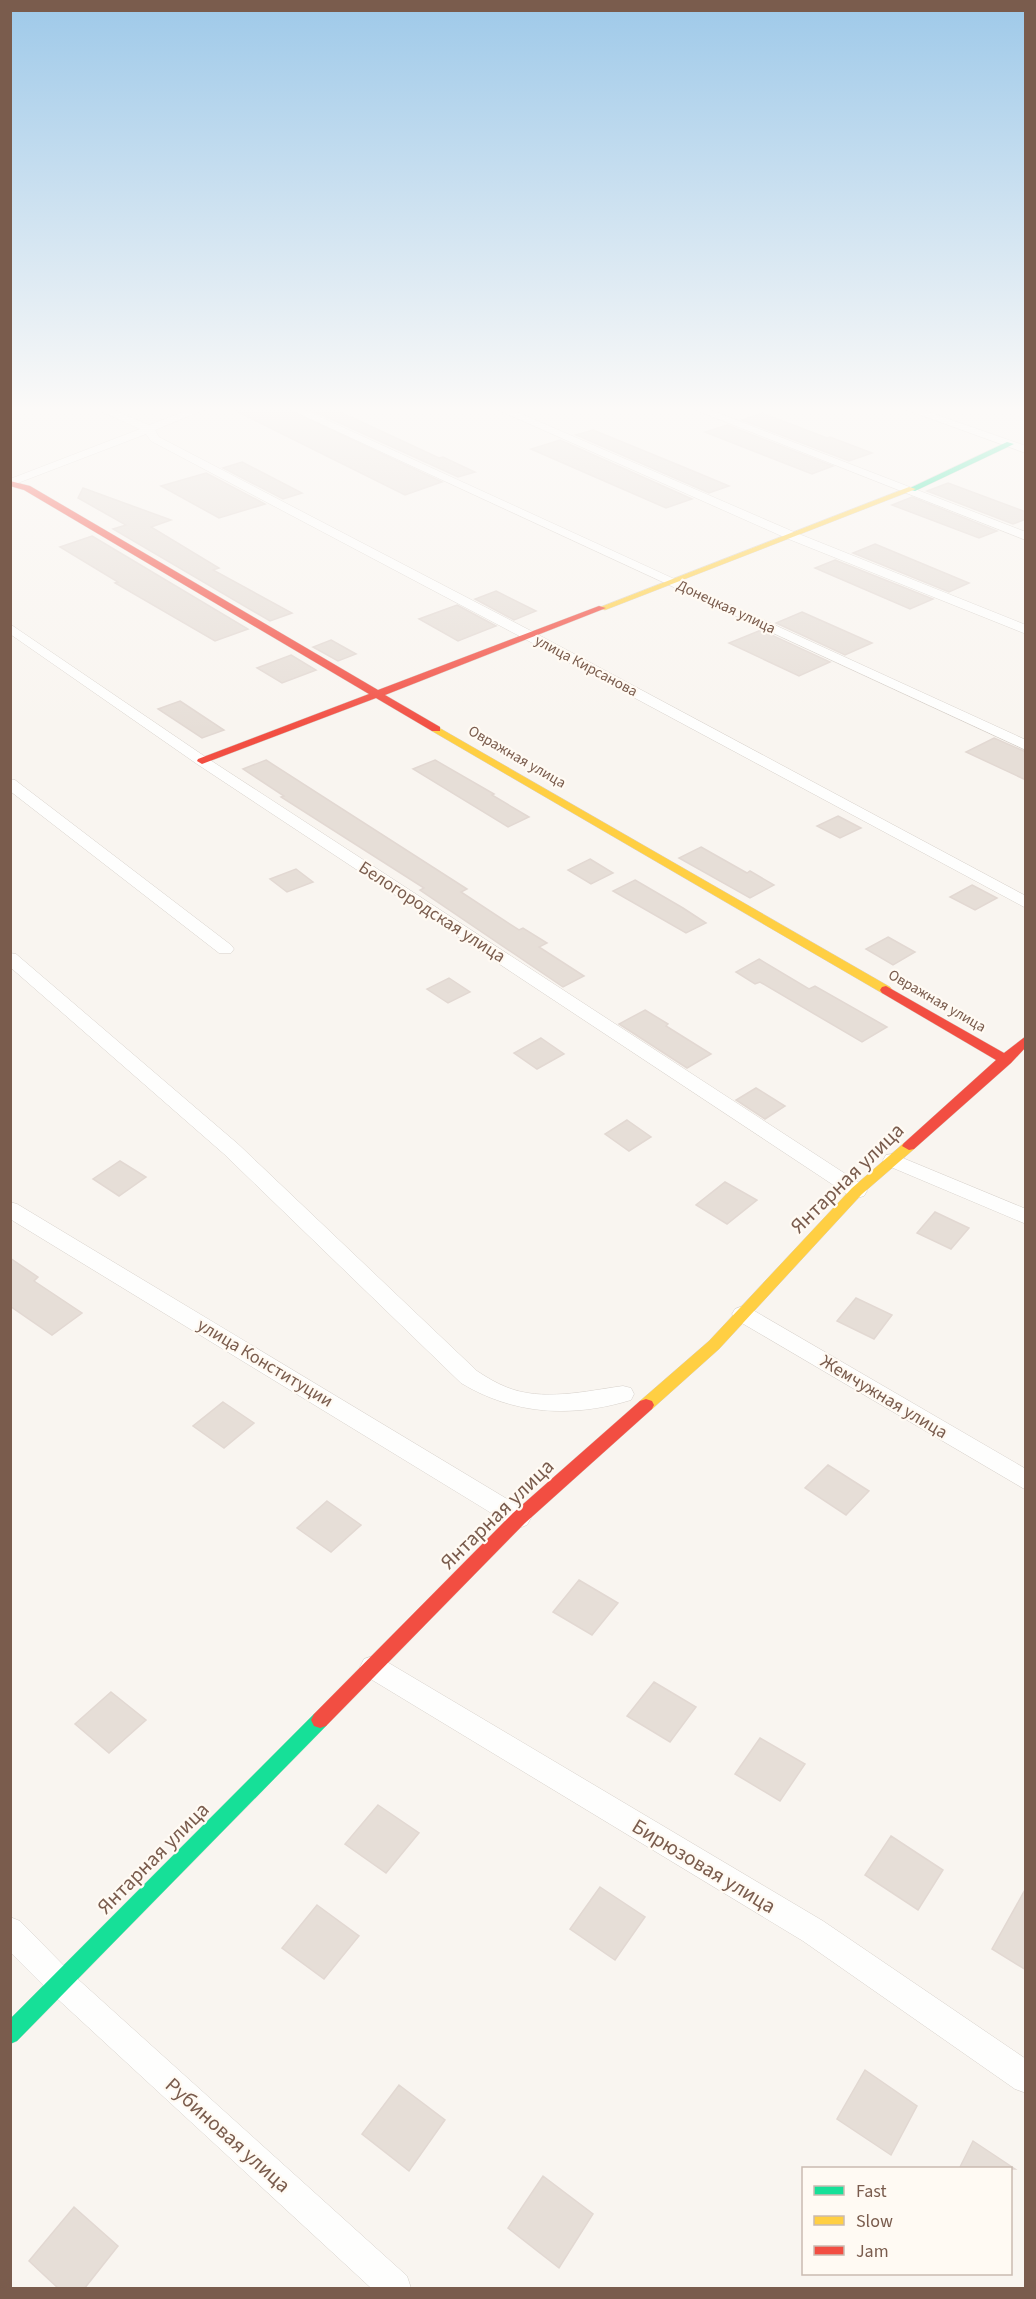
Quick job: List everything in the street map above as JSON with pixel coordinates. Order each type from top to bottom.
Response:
[{"type":"street","name":"Овражная улица","points":[[75,516],[375,694],[1006,1060]]},
{"type":"street","name":"улица Кирсанова","points":[[302,516],[1026,903]]},
{"type":"street","name":"Донецкая улица","points":[[528,516],[1026,746]]},
{"type":"street","points":[[747,516],[1026,630]]},
{"type":"street","points":[[202,761],[840,516]]},
{"type":"street","points":[[976,516],[1026,536]]},
{"type":"street","name":"Белогородская улица","points":[[10,628],[202,761],[857,1191]]},
{"type":"street","points":[[10,783],[225,949]]},
{"type":"street","points":[[10,958],[231,1149],[469,1377],[502,1395],[536,1402],[578,1401],[623,1394]]},
{"type":"street","name":"Янтарная улица","points":[[10,2034],[519,1518],[714,1345],[857,1191],[1026,1040]]},
{"type":"street","points":[[893,1160],[1026,1217]]},
{"type":"street","name":"улица Конституции","points":[[10,1209],[519,1518]]},
{"type":"street","name":"Жемчужная улица","points":[[743,1314],[1026,1481]]},
{"type":"street","name":"Бирюзовая улица","points":[[373,1667],[813,1931],[1026,2078]]},
{"type":"street","name":"Рубиновая улица","points":[[10,1930],[60,1982],[395,2289]]},
{"type":"building","points":[[111,516],[161,516],[171,520],[151,527],[219,568],[213,570],[292,613],[270,621],[113,529],[126,525]]},
{"type":"building","points":[[922,516],[960,516],[997,531],[979,538]]},
{"type":"building","points":[[993,516],[1026,516],[1026,519],[1013,524]]},
{"type":"building","points":[[92,536],[248,629],[215,641],[115,583],[118,582],[60,547]]},
{"type":"building","points":[[875,544],[969,583],[949,592],[853,553]]},
{"type":"building","points":[[835,560],[933,599],[910,609],[815,568]]},
{"type":"building","points":[[496,591],[536,611],[514,620],[475,599]]},
{"type":"building","points":[[457,605],[496,626],[458,641],[419,619]]},
{"type":"building","points":[[802,612],[872,643],[845,655],[776,623]]},
{"type":"building","points":[[761,630],[830,662],[799,676],[729,643]]},
{"type":"building","points":[[331,640],[356,654],[338,661],[313,647]]},
{"type":"building","points":[[291,655],[316,670],[282,683],[257,668]]},
{"type":"building","points":[[180,701],[224,730],[202,738],[158,709]]},
{"type":"building","points":[[994,738],[1026,752],[1026,780],[966,752]]},
{"type":"building","points":[[266,760],[467,889],[461,892],[519,930],[523,928],[547,943],[539,947],[584,976],[563,987],[420,890],[424,888],[281,797],[284,796],[243,769]]},
{"type":"building","points":[[435,760],[529,817],[508,827],[413,769]]},
{"type":"building","points":[[838,816],[861,828],[840,838],[817,826]]},
{"type":"building","points":[[701,847],[747,873],[750,871],[774,885],[750,898],[679,858]]},
{"type":"building","points":[[590,859],[613,873],[591,884],[568,870]]},
{"type":"building","points":[[296,869],[313,882],[287,892],[270,879]]},
{"type":"building","points":[[635,880],[706,923],[686,933],[613,891]]},
{"type":"building","points":[[972,885],[997,898],[975,910],[950,897]]},
{"type":"building","points":[[888,937],[915,952],[893,965],[866,949]]},
{"type":"building","points":[[759,959],[809,989],[815,986],[887,1027],[862,1042],[760,982],[755,984],[736,972]]},
{"type":"building","points":[[449,978],[470,992],[448,1003],[427,989]]},
{"type":"building","points":[[645,1010],[711,1054],[687,1068],[619,1024]]},
{"type":"building","points":[[541,1038],[564,1054],[537,1069],[514,1053]]},
{"type":"building","points":[[756,1088],[785,1106],[765,1119],[736,1100]]},
{"type":"building","points":[[627,1120],[651,1137],[629,1151],[605,1134]]},
{"type":"building","points":[[120,1161],[146,1177],[119,1196],[93,1179]]},
{"type":"building","points":[[725,1182],[757,1200],[727,1224],[696,1205]]},
{"type":"building","points":[[935,1212],[969,1228],[951,1249],[917,1233]]},
{"type":"building","points":[[10,1258],[38,1277],[34,1281],[82,1313],[52,1335],[10,1306]]},
{"type":"building","points":[[856,1298],[892,1315],[874,1339],[837,1321]]},
{"type":"building","points":[[223,1402],[254,1423],[224,1448],[193,1426]]},
{"type":"building","points":[[828,1465],[869,1491],[846,1515],[805,1488]]},
{"type":"building","points":[[327,1501],[361,1525],[331,1552],[297,1528]]},
{"type":"building","points":[[579,1580],[618,1603],[592,1635],[553,1612]]},
{"type":"building","points":[[654,1682],[696,1707],[670,1742],[627,1716]]},
{"type":"building","points":[[111,1692],[146,1720],[109,1753],[75,1724]]},
{"type":"building","points":[[760,1738],[805,1764],[780,1801],[735,1774]]},
{"type":"building","points":[[378,1805],[419,1833],[386,1873],[345,1844]]},
{"type":"building","points":[[891,1836],[943,1870],[918,1910],[865,1875]]},
{"type":"building","points":[[600,1887],[645,1917],[615,1960],[570,1929]]},
{"type":"building","points":[[1026,1888],[1026,1970],[992,1949]]},
{"type":"building","points":[[317,1905],[359,1936],[324,1979],[282,1948]]},
{"type":"building","points":[[865,2070],[917,2106],[891,2155],[837,2119]]},
{"type":"building","points":[[399,2085],[445,2120],[409,2171],[362,2134]]},
{"type":"building","points":[[973,2141],[1012,2167],[960,2167]]},
{"type":"building","points":[[543,2176],[593,2214],[559,2268],[508,2228]]},
{"type":"building","points":[[74,2207],[118,2246],[84,2289],[59,2289],[29,2261]]},
{"type":"traffic: fast","points":[[10,2034],[320,1720]]},
{"type":"traffic: slow","points":[[602,608],[841,516]]},
{"type":"traffic: slow","points":[[436,729],[886,990]]},
{"type":"traffic: slow","points":[[646,1405],[714,1345],[857,1191],[909,1146]]},
{"type":"traffic: jam","points":[[75,516],[436,729]]},
{"type":"traffic: jam","points":[[202,761],[602,608]]},
{"type":"traffic: jam","points":[[886,990],[1006,1060]]},
{"type":"traffic: jam","points":[[909,1146],[1026,1040]]},
{"type":"traffic: jam","points":[[320,1720],[519,1518],[646,1405]]}]
